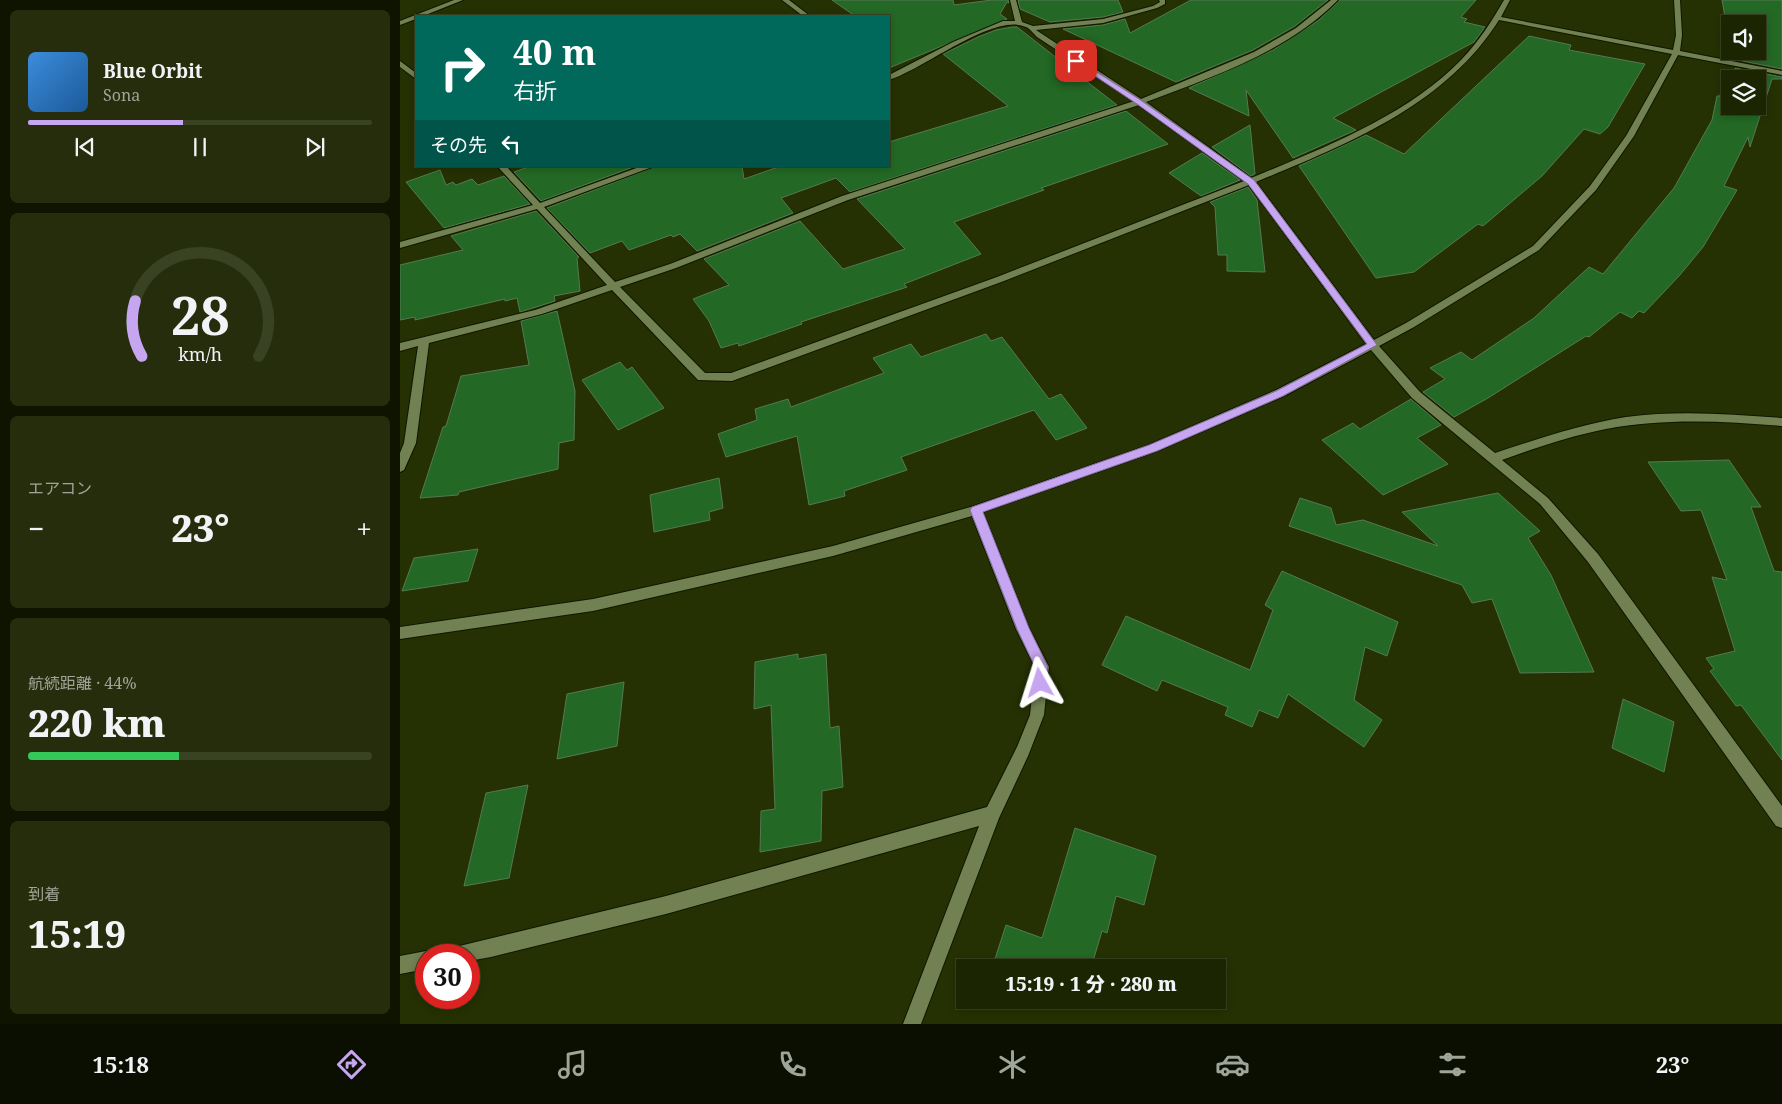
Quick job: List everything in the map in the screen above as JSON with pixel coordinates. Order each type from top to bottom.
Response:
[{"type":"street","points":[[785,0],[806,15]]},
{"type":"street","points":[[1014,0],[1019,22]]},
{"type":"street","points":[[1032,28],[1103,21],[1155,7],[1163,3],[1162,0]]},
{"type":"street","points":[[400,347],[538,312],[673,266],[846,198],[917,173],[1140,102],[1257,54],[1298,29],[1335,0]]},
{"type":"street","points":[[502,167],[612,286],[702,378],[732,377],[1080,249],[1251,182],[1353,137],[1407,106],[1445,79],[1476,49],[1498,18],[1507,0]]},
{"type":"street","points":[[400,633],[593,605],[833,551],[976,510],[1153,448],[1280,393],[1410,324],[1536,248],[1593,188],[1630,136],[1676,52],[1679,34],[1677,0]]},
{"type":"street","points":[[422,15],[456,1]]},
{"type":"street","points":[[400,23],[415,18]]},
{"type":"street","points":[[1498,18],[1782,73]]},
{"type":"street","points":[[890,76],[955,43],[1005,22],[1019,22],[1032,28],[1039,36],[1140,102],[1251,182],[1372,345],[1416,395],[1544,500],[1593,558],[1782,820]]},
{"type":"street","points":[[400,63],[415,76]]},
{"type":"street","points":[[400,245],[539,206],[648,167]]},
{"type":"street","points":[[400,467],[410,443],[424,340]]},
{"type":"street","points":[[1492,459],[1546,440],[1607,424],[1682,417],[1782,422]]},
{"type":"street","points":[[912,1024],[992,814],[1023,751],[1037,715],[1042,667],[1023,629],[976,510]]},
{"type":"street","points":[[480,950],[666,905],[992,814]]},
{"type":"street","points":[[400,964],[415,962]]},
{"type":"building","points":[[832,0],[953,0],[954,5],[1008,0],[1009,3],[1007,2],[1000,14],[1007,19],[890,68],[890,15],[854,15]]},
{"type":"building","points":[[1018,0],[1118,0],[1123,12],[1103,17],[1050,22],[1020,9]]},
{"type":"building","points":[[1191,0],[1328,0],[1295,26],[1253,50],[1176,82],[1063,29],[1103,25],[1125,19],[1130,33]]},
{"type":"building","points":[[1340,0],[1476,0],[1461,17],[1467,19],[1464,22],[1485,27],[1474,42],[1333,118],[1356,130],[1293,158],[1246,90],[1249,116],[1189,88],[1273,50],[1319,20]]},
{"type":"building","points":[[1722,0],[1782,0],[1782,69],[1738,60],[1766,60],[1766,15],[1725,15]]},
{"type":"building","points":[[1017,27],[1117,105],[850,192],[836,178],[781,198],[793,213],[697,251],[680,234],[673,237],[671,235],[629,250],[622,241],[590,253],[547,208],[654,167],[742,167],[744,179],[778,167],[890,167],[890,142],[1008,106],[943,54],[996,30]]},
{"type":"building","points":[[1529,36],[1571,45],[1569,50],[1645,64],[1608,127],[1600,134],[1584,129],[1542,176],[1483,226],[1478,224],[1414,272],[1376,278],[1299,166],[1366,135],[1404,154]]},
{"type":"building","points":[[1766,74],[1782,77],[1782,79],[1772,79],[1766,98]]},
{"type":"building","points":[[1721,91],[1721,115],[1760,115],[1750,147],[1748,137],[1724,186],[1737,190],[1703,247],[1644,313],[1639,311],[1632,318],[1620,312],[1589,337],[1586,336],[1488,398],[1454,417],[1423,392],[1445,379],[1430,368],[1461,352],[1472,360],[1534,318],[1589,267],[1603,274],[1674,188],[1712,120],[1717,96],[1720,96]]},
{"type":"building","points":[[1126,111],[1168,144],[1041,188],[1044,190],[954,222],[981,254],[904,284],[907,287],[801,322],[802,324],[739,346],[738,343],[721,348],[709,321],[693,299],[729,285],[704,259],[800,221],[843,269],[905,249],[857,199]]},
{"type":"building","points":[[1250,125],[1255,174],[1251,176],[1212,147]]},
{"type":"building","points":[[1202,153],[1240,180],[1201,196],[1169,173]]},
{"type":"building","points":[[528,167],[633,167],[541,201],[514,172]]},
{"type":"building","points":[[440,170],[446,185],[453,182],[456,185],[472,179],[478,185],[504,176],[530,204],[444,228],[406,182]]},
{"type":"building","points":[[1248,187],[1257,200],[1265,272],[1227,271],[1227,255],[1218,255],[1215,207],[1210,202]]},
{"type":"building","points":[[536,211],[579,257],[577,258],[580,291],[554,296],[555,301],[520,312],[517,298],[505,301],[505,299],[415,320],[415,317],[400,320],[400,265],[463,250],[451,236]]},
{"type":"building","points":[[557,311],[575,391],[574,440],[559,443],[558,469],[459,492],[458,495],[420,498],[443,427],[446,426],[461,376],[529,365],[521,321]]},
{"type":"building","points":[[986,334],[991,341],[1002,337],[1049,399],[1061,394],[1087,428],[1056,440],[1034,410],[901,457],[907,470],[844,491],[845,496],[809,505],[797,436],[726,457],[718,434],[757,420],[755,409],[788,399],[791,407],[884,373],[873,358],[911,344],[921,357]]},
{"type":"building","points":[[620,362],[627,370],[632,367],[664,408],[618,430],[582,380]]},
{"type":"building","points":[[1411,399],[1441,425],[1417,438],[1448,464],[1383,495],[1322,440],[1353,423],[1360,429]]},
{"type":"building","points":[[1729,460],[1761,507],[1751,507],[1774,571],[1782,572],[1782,760],[1741,705],[1736,706],[1710,671],[1714,669],[1706,658],[1735,651],[1712,577],[1727,580],[1701,510],[1681,511],[1648,462]]},
{"type":"building","points":[[719,478],[723,508],[709,512],[710,520],[654,532],[650,495]]},
{"type":"building","points":[[1498,493],[1540,531],[1528,538],[1551,575],[1594,672],[1520,673],[1492,599],[1472,603],[1462,585],[1289,526],[1300,498],[1331,508],[1336,525],[1363,520],[1438,546],[1402,512]]},
{"type":"building","points":[[478,549],[468,581],[402,591],[414,558]]},
{"type":"building","points":[[1282,571],[1398,622],[1387,656],[1365,647],[1354,700],[1382,720],[1364,747],[1288,694],[1278,718],[1259,710],[1252,727],[1225,715],[1228,707],[1162,680],[1157,691],[1102,665],[1126,616],[1250,670],[1273,610],[1265,605]]},
{"type":"building","points":[[798,654],[798,659],[826,654],[830,728],[839,726],[843,787],[822,791],[821,841],[760,852],[761,811],[775,809],[771,705],[754,709],[755,662]]},
{"type":"building","points":[[624,682],[617,746],[557,759],[567,694]]},
{"type":"building","points":[[1623,699],[1674,722],[1664,772],[1612,748]]},
{"type":"building","points":[[528,785],[509,878],[464,886],[486,793]]},
{"type":"building","points":[[1075,828],[1156,856],[1144,905],[1116,896],[1107,933],[1102,931],[1094,959],[995,959],[1006,925],[1042,938]]},
{"type":"route","points":[[1040,683],[1042,667],[1023,629],[976,510],[1153,448],[1280,393],[1372,345],[1251,182],[1140,102],[1076,61]]}]
